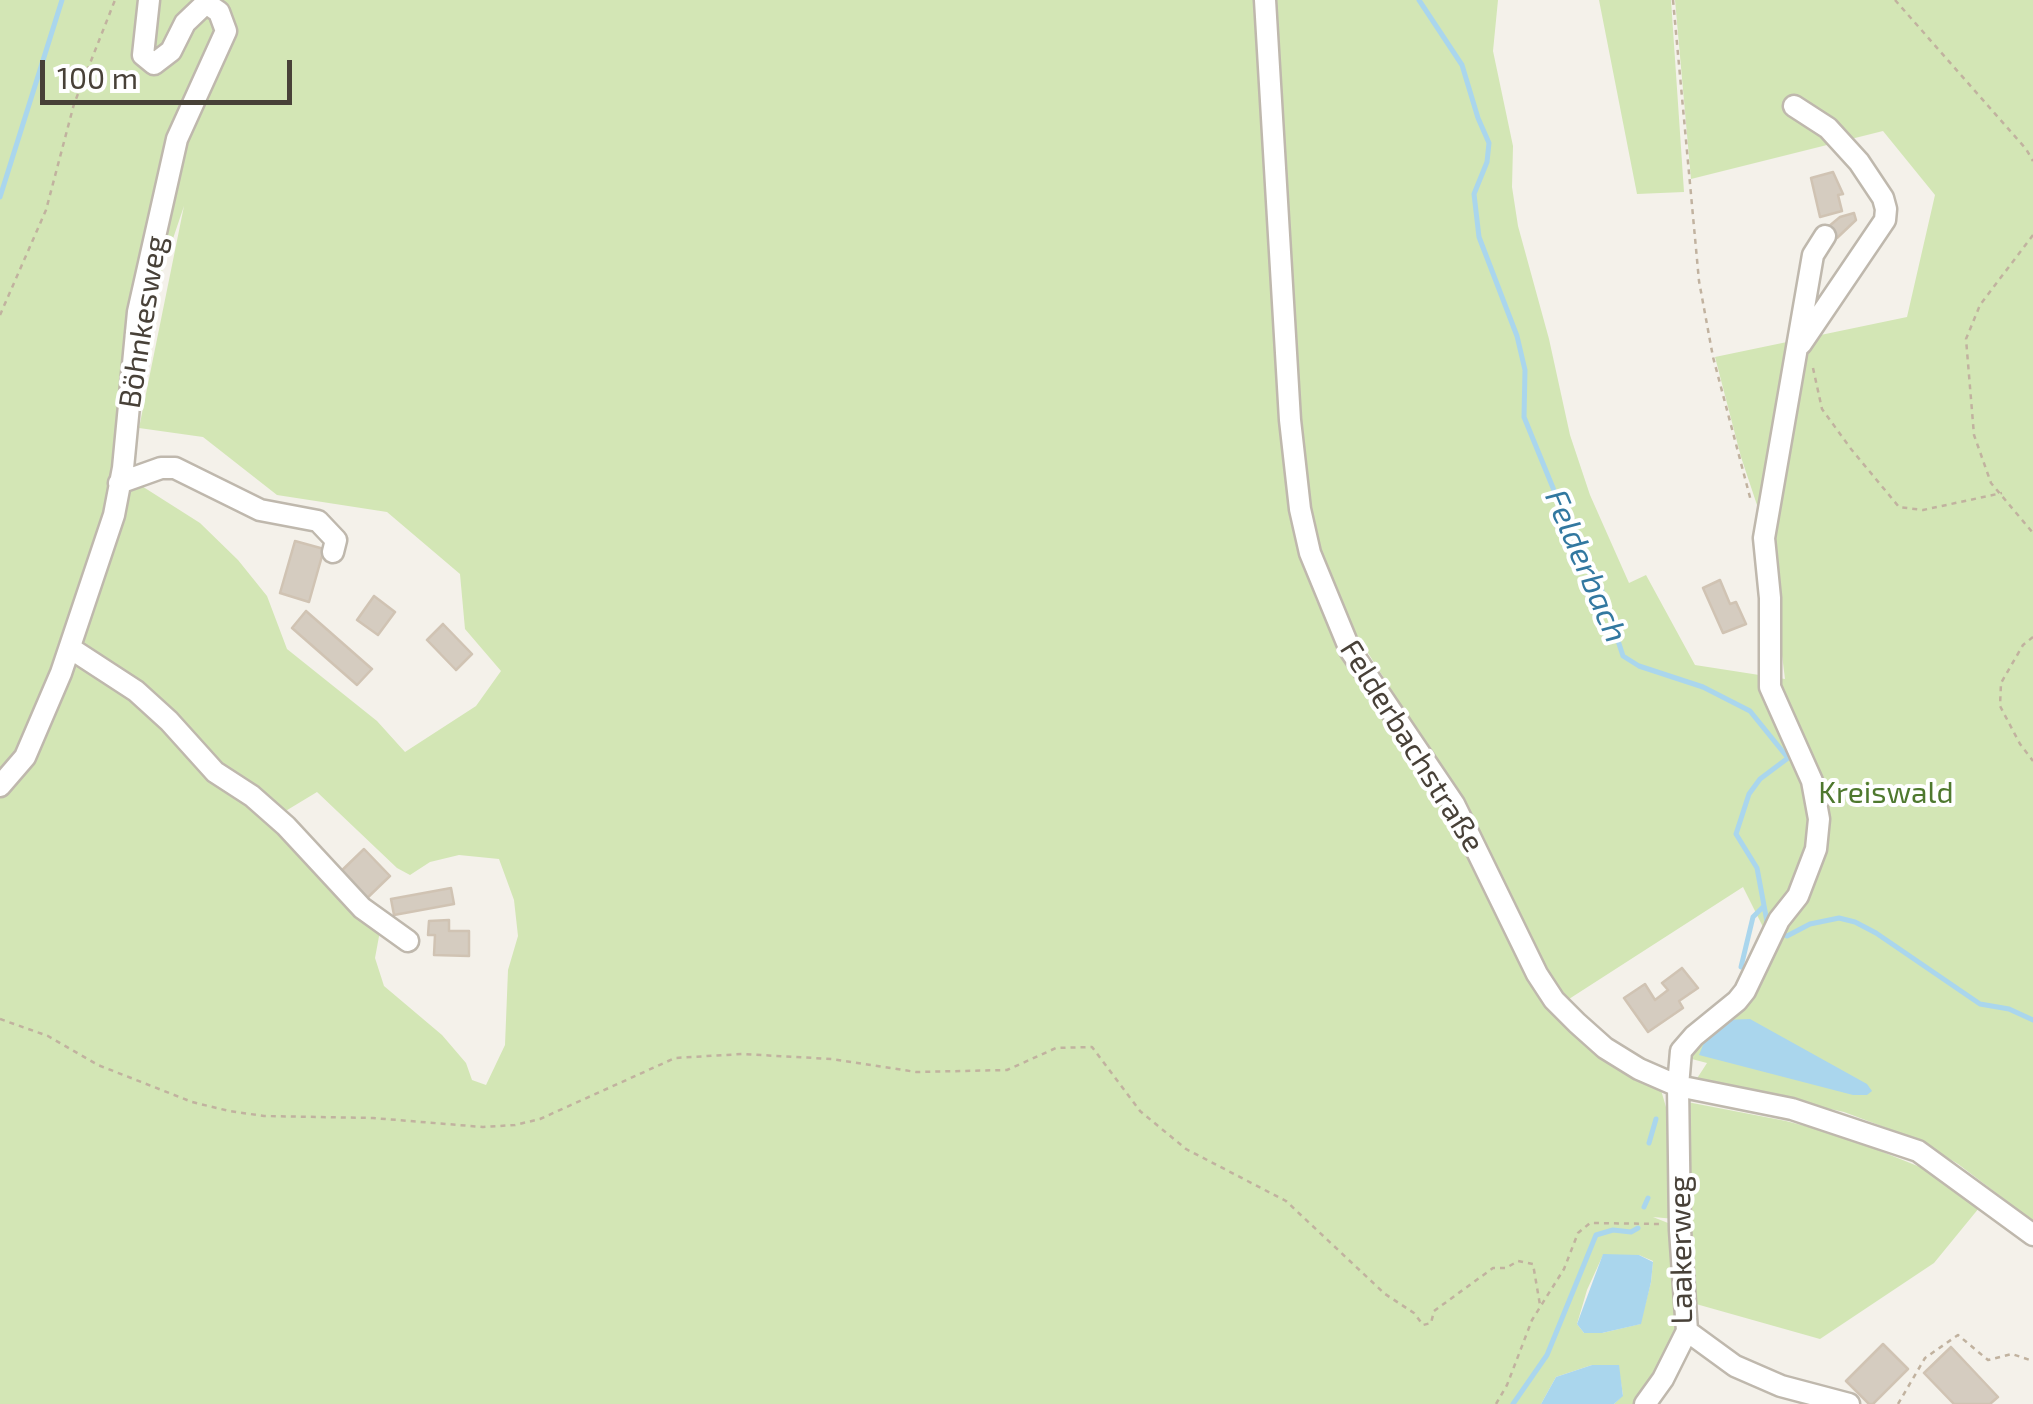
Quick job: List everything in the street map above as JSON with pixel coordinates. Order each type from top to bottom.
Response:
[{"type":"street","name":"Böhnkesweg","points":[[0,786],[25,757],[70,648],[114,515],[123,468],[138,312],[177,139],[226,31],[218,12],[206,2],[185,23],[171,52],[154,64],[143,55],[149,0]]},
{"type":"street","name":"Felderbachstraße","points":[[1265,0],[1290,420],[1300,510],[1325,594],[1366,677],[1454,804],[1536,974],[1554,1000],[1604,1048],[1639,1070],[1678,1086],[1792,1109],[1918,1151],[2033,1235]]},
{"type":"street","points":[[1794,106],[1828,128],[1859,162],[1886,209],[1885,220],[1797,349]]},
{"type":"street","name":"Laakerweg","points":[[1645,1404],[1663,1379],[1687,1331],[1680,1224],[1681,1051],[1737,1001],[1779,920],[1798,896],[1816,849],[1819,819],[1812,781],[1770,687],[1770,598],[1764,538],[1813,256],[1825,236]]},
{"type":"street","points":[[118,483],[162,468],[175,468],[260,510],[318,521],[336,540],[334,552]]},
{"type":"street","points":[[70,648],[136,691],[170,720],[216,772],[286,826],[362,908],[408,941]]},
{"type":"street","points":[[1687,1331],[1735,1366],[1781,1386],[1848,1404]]},
{"type":"path","points":[[0,315],[46,210],[74,104],[116,0]]},
{"type":"path","points":[[1673,0],[1699,281],[1737,456],[1764,538]]},
{"type":"path","points":[[1895,0],[2026,149],[2033,162]]},
{"type":"path","points":[[2033,235],[1980,305],[1966,339],[1974,435],[1990,483],[2033,533]]},
{"type":"path","points":[[1797,349],[1811,359],[1822,408],[1899,507],[1922,510],[2002,493]]},
{"type":"path","points":[[2033,637],[2001,683],[2000,706],[2033,760]]},
{"type":"path","points":[[0,1018],[48,1036],[98,1065],[192,1102],[264,1116],[373,1118],[469,1126],[516,1125],[576,1105],[674,1058],[742,1054],[832,1060],[916,1072],[1007,1070],[1056,1048],[1092,1046],[1140,1111],[1186,1150],[1286,1201],[1385,1294],[1414,1313],[1423,1324],[1431,1323],[1434,1311],[1493,1268],[1506,1268],[1518,1261],[1533,1264],[1540,1305]]},
{"type":"path","points":[[1496,1404],[1540,1305],[1564,1270],[1578,1233],[1590,1224],[1680,1224]]},
{"type":"path","points":[[1898,1404],[1925,1358],[1958,1335],[1988,1360],[2012,1354],[2033,1361]]},
{"type":"green space","points":[[0,0],[1256,0],[1290,520],[1316,600],[1348,666],[1451,821],[1530,981],[1563,1024],[1600,1055],[1661,1090],[1668,1114],[1675,1219],[1653,1217],[1678,1227],[1682,1329],[1644,1404],[1614,1404],[1623,1395],[1618,1365],[1592,1365],[1556,1377],[1541,1404],[0,1404],[0,789],[28,756],[63,674],[72,663],[81,660],[91,665],[141,700],[209,771],[273,819],[353,910],[380,931],[375,958],[384,986],[442,1035],[466,1063],[472,1080],[486,1085],[505,1045],[508,970],[518,936],[514,900],[499,859],[459,855],[430,862],[410,875],[397,868],[317,792],[279,815],[215,768],[170,715],[81,644],[81,631],[126,476],[200,523],[238,560],[267,596],[287,649],[377,721],[405,752],[476,706],[501,671],[465,629],[460,574],[387,512],[277,495],[203,437],[139,428],[184,206],[156,289],[111,513],[59,673],[22,754],[0,781]],"holes":[[[1603,1255],[1639,1255],[1653,1261],[1640,1324],[1584,1333],[1577,1324]]]},
{"type":"green space","name":"Kreiswald","points":[[1273,0],[1498,0],[1493,51],[1513,146],[1512,187],[1518,226],[1570,435],[1590,495],[1629,583],[1646,575],[1695,665],[1785,679],[1767,535],[1741,457],[1715,357],[1907,317],[1935,195],[1883,131],[1691,179],[1675,0],[2033,0],[2033,1221],[1958,1164],[1916,1139],[1844,1112],[1696,1080],[1707,1063],[1684,1057],[1771,943],[1743,887],[1569,999],[1554,981],[1455,790],[1349,623],[1316,536],[1299,422]]},
{"type":"green space","points":[[1599,0],[1671,0],[1684,192],[1637,194]]},
{"type":"green space","points":[[1682,1101],[1843,1136],[1930,1171],[1979,1208],[1934,1263],[1820,1339],[1689,1302]]},
{"type":"water","points":[[1750,1019],[1867,1084],[1872,1091],[1853,1095],[1699,1055],[1707,1035],[1723,1020]]},
{"type":"water","points":[[1603,1254],[1639,1255],[1653,1262],[1641,1324],[1584,1333],[1577,1324]]},
{"type":"water","points":[[1592,1365],[1619,1365],[1623,1396],[1614,1404],[1541,1404],[1556,1377]]},
{"type":"building","points":[[1833,172],[1843,194],[1838,195],[1842,211],[1820,217],[1811,178]]},
{"type":"building","points":[[1854,213],[1856,220],[1837,238],[1828,227],[1840,217]]},
{"type":"building","points":[[295,541],[324,549],[309,602],[280,593]]},
{"type":"building","points":[[1720,580],[1730,604],[1736,602],[1746,624],[1723,633],[1703,588]]},
{"type":"building","points":[[374,596],[395,612],[378,635],[357,620]]},
{"type":"building","points":[[306,611],[372,669],[357,685],[292,628]]},
{"type":"building","points":[[443,624],[472,654],[456,670],[427,640]]},
{"type":"building","points":[[364,849],[390,876],[362,903],[336,876]]},
{"type":"building","points":[[451,888],[454,904],[394,915],[391,899]]},
{"type":"building","points":[[449,920],[449,931],[469,931],[469,956],[434,955],[435,935],[428,935],[429,921]]},
{"type":"building","points":[[1682,968],[1698,988],[1679,1001],[1683,1008],[1648,1032],[1624,998],[1645,984],[1655,1000],[1668,990],[1662,983]]},
{"type":"building","points":[[1883,1344],[1908,1369],[1869,1404],[1846,1381]]},
{"type":"building","points":[[1951,1347],[1998,1397],[1990,1404],[1954,1404],[1924,1373]]},
{"type":"waterway","points":[[0,197],[62,0]]},
{"type":"waterway","name":"Felderbach","points":[[1419,0],[1462,65],[1489,143],[1487,162],[1474,194],[1479,237],[1517,336],[1525,370],[1524,417],[1578,549],[1598,579],[1623,656],[1639,666],[1703,687],[1750,711],[1788,758],[1760,779],[1749,794],[1736,834],[1757,868],[1768,927]]},
{"type":"waterway","points":[[1741,967],[1753,917],[1763,907]]},
{"type":"waterway","name":"Felderbach","points":[[1778,932],[1787,936],[1810,924],[1839,918],[1855,922],[1980,1004],[2009,1009],[2033,1020]]},
{"type":"waterway","points":[[1649,1143],[1656,1119]]},
{"type":"waterway","points":[[1644,1207],[1648,1198]]},
{"type":"waterway","points":[[1513,1404],[1547,1355],[1596,1235],[1638,1228]]}]
